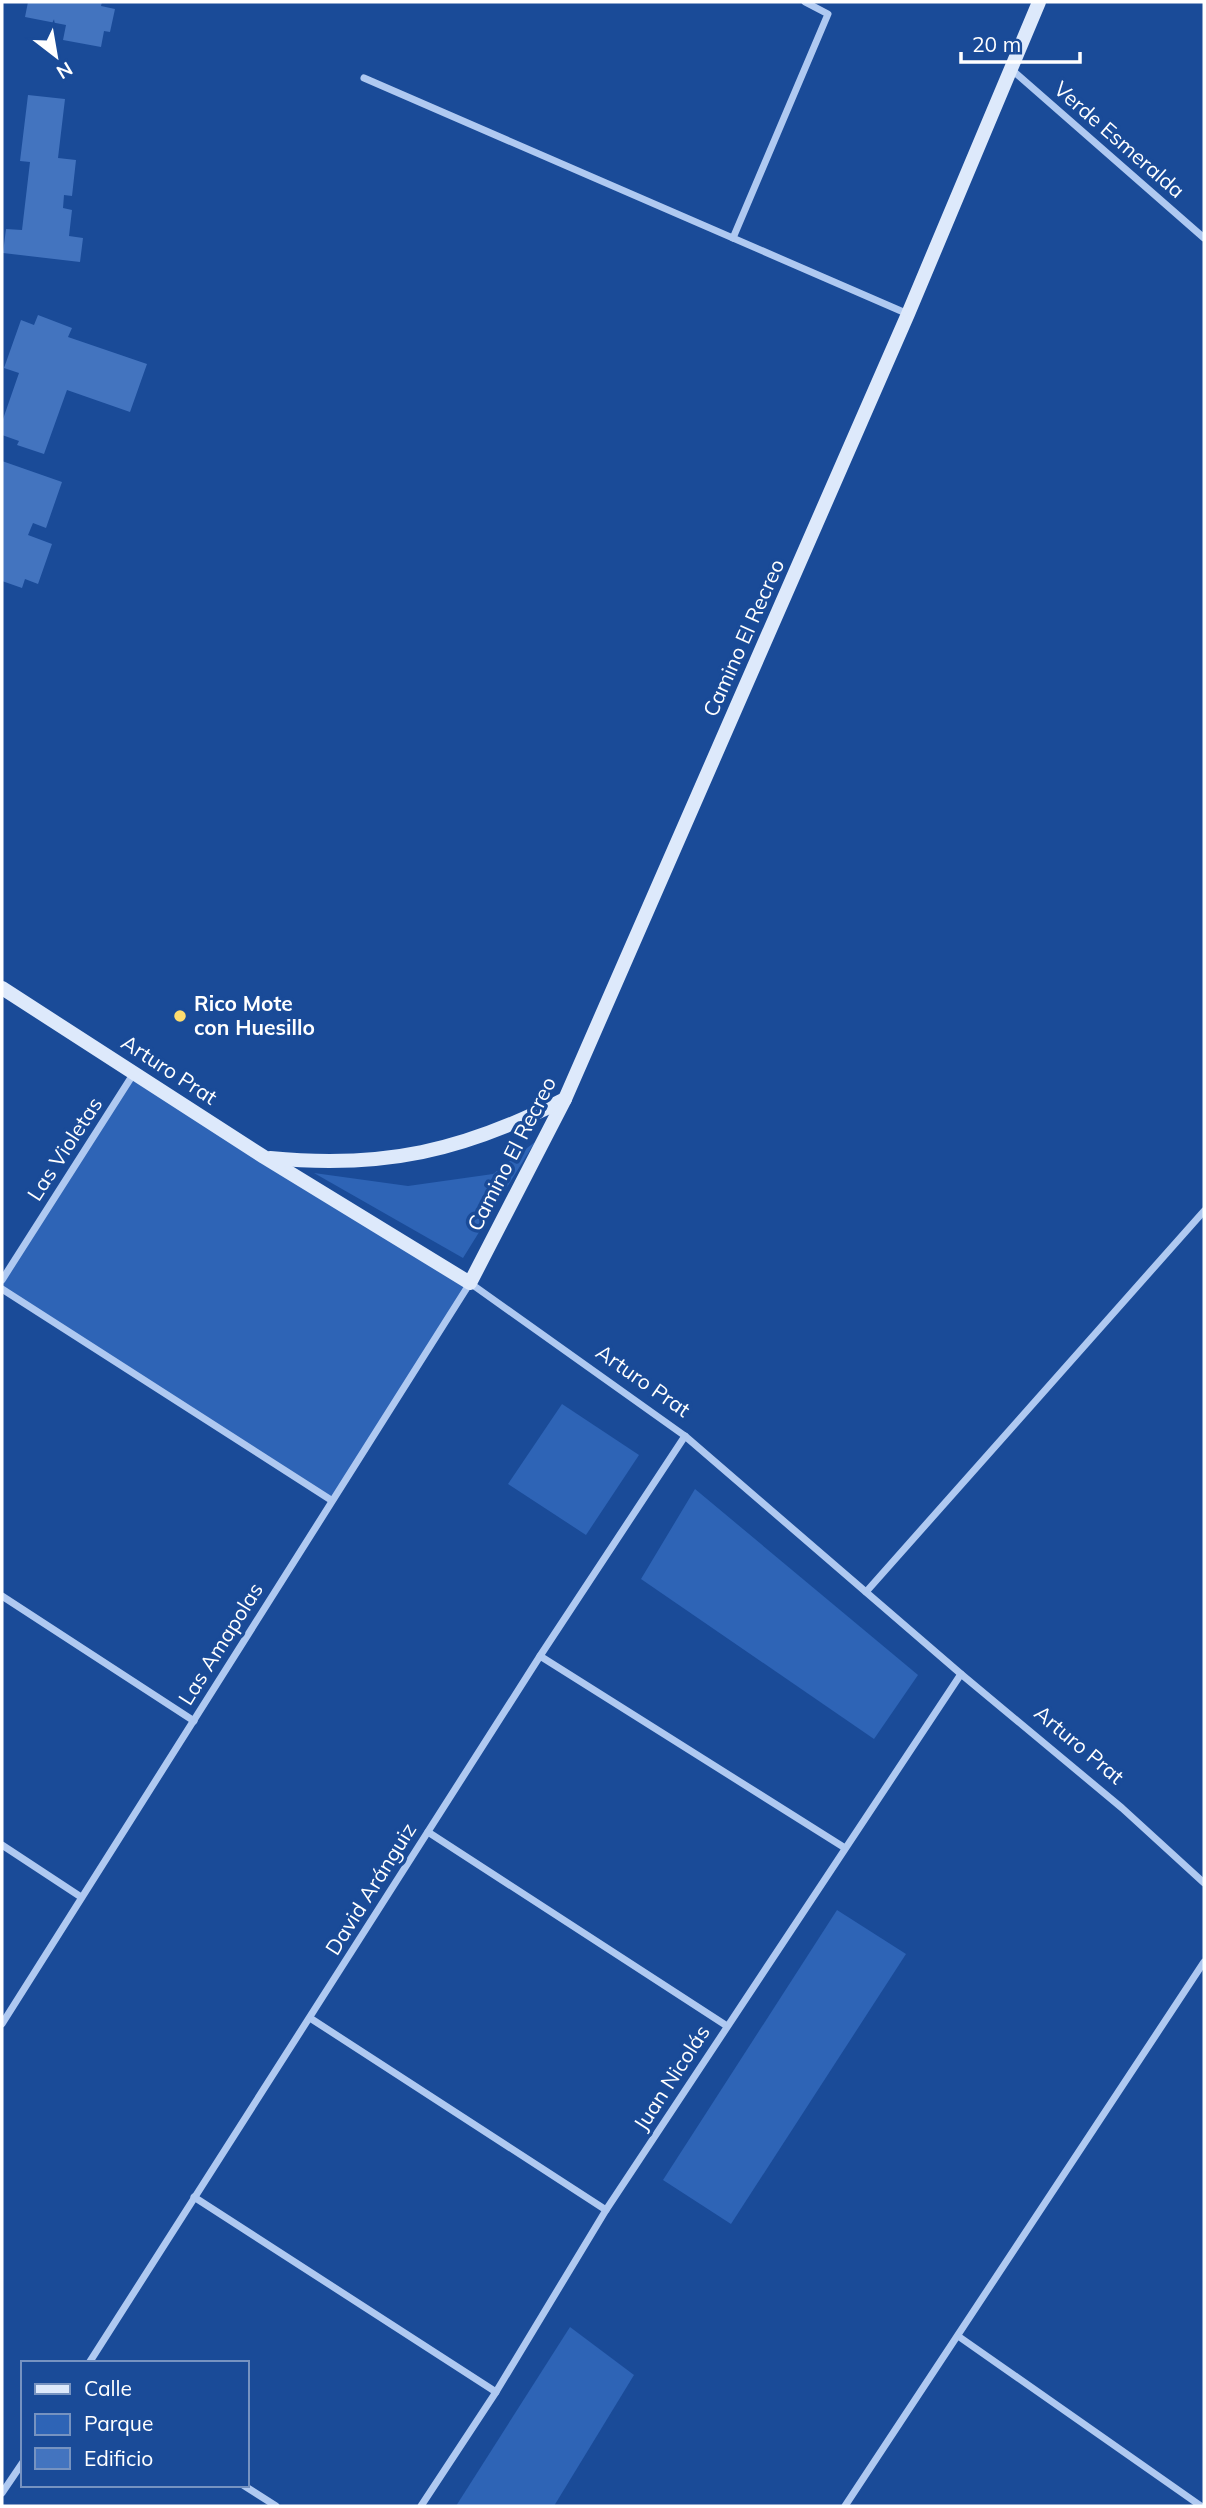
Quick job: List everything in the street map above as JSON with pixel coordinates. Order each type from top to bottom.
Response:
[{"type":"main road","name":"Camino El Recreo","points":[[470,1283],[565,1099],[908,314],[1039,2]]},
{"type":"main road","name":"Arturo Prat","points":[[2,988],[264,1157],[470,1283]]},
{"type":"main road","points":[[264,1157],[347,1162],[430,1151],[477,1139],[522,1121],[565,1099]]},
{"type":"street","points":[[733,238],[828,14],[805,2]]},
{"type":"street","name":"Verde Esmeralda","points":[[1011,69],[1204,238]]},
{"type":"street","points":[[364,78],[908,314]]},
{"type":"street","name":"Las Violetas","points":[[2,1279],[135,1072]]},
{"type":"street","points":[[866,1592],[1204,1211]]},
{"type":"street","name":"Arturo Prat","points":[[470,1283],[685,1436],[961,1674],[1122,1808],[1204,1884]]},
{"type":"street","name":"Las Amapolas","points":[[2,2024],[470,1283]]},
{"type":"street","points":[[2,1289],[331,1500]]},
{"type":"street","name":"David Aránguiz","points":[[90,2361],[540,1656],[685,1436]]},
{"type":"street","points":[[2,1596],[194,1721]]},
{"type":"street","points":[[540,1656],[845,1847]]},
{"type":"street","name":"Juan Nicolás","points":[[421,2506],[496,2392],[606,2210],[961,1674]]},
{"type":"street","points":[[428,1832],[727,2026]]},
{"type":"street","points":[[2,1845],[81,1897]]},
{"type":"street","points":[[845,2506],[1204,1962]]},
{"type":"street","points":[[310,2018],[606,2210]]},
{"type":"street","points":[[194,2197],[496,2392]]},
{"type":"street","points":[[958,2336],[1201,2506]]},
{"type":"street","points":[[2,2493],[21,2465]]},
{"type":"street","points":[[246,2487],[276,2506]]},
{"type":"green space","points":[[135,1072],[470,1283],[331,1500],[2,1289],[2,1280]]},
{"type":"green space","points":[[535,1142],[463,1258],[314,1173],[408,1186],[493,1174]]},
{"type":"green space","points":[[562,1404],[639,1455],[586,1535],[508,1484]]},
{"type":"green space","points":[[695,1489],[918,1675],[874,1739],[641,1579]]},
{"type":"green space","points":[[837,1910],[906,1954],[731,2224],[663,2180]]},
{"type":"green space","points":[[570,2327],[634,2375],[554,2506],[456,2506]]},
{"type":"building","points":[[28,2],[102,2],[101,6],[115,9],[110,32],[104,31],[101,47],[63,40],[66,25],[25,17]]},
{"type":"building","points":[[28,95],[65,99],[58,158],[76,160],[72,196],[64,195],[63,208],[72,210],[69,236],[83,238],[80,262],[3,253],[6,229],[22,230],[30,162],[20,161]]},
{"type":"building","points":[[38,315],[72,328],[68,337],[147,364],[130,412],[67,390],[44,454],[17,445],[19,441],[2,435],[2,422],[19,373],[4,368],[21,320],[34,325]]},
{"type":"building","points":[[2,461],[62,482],[46,528],[33,523],[28,535],[52,544],[38,584],[25,579],[22,588],[2,581]]},
{"type":"place","name":"Rico Mote con Huesillo","points":[[180,1016]]}]
